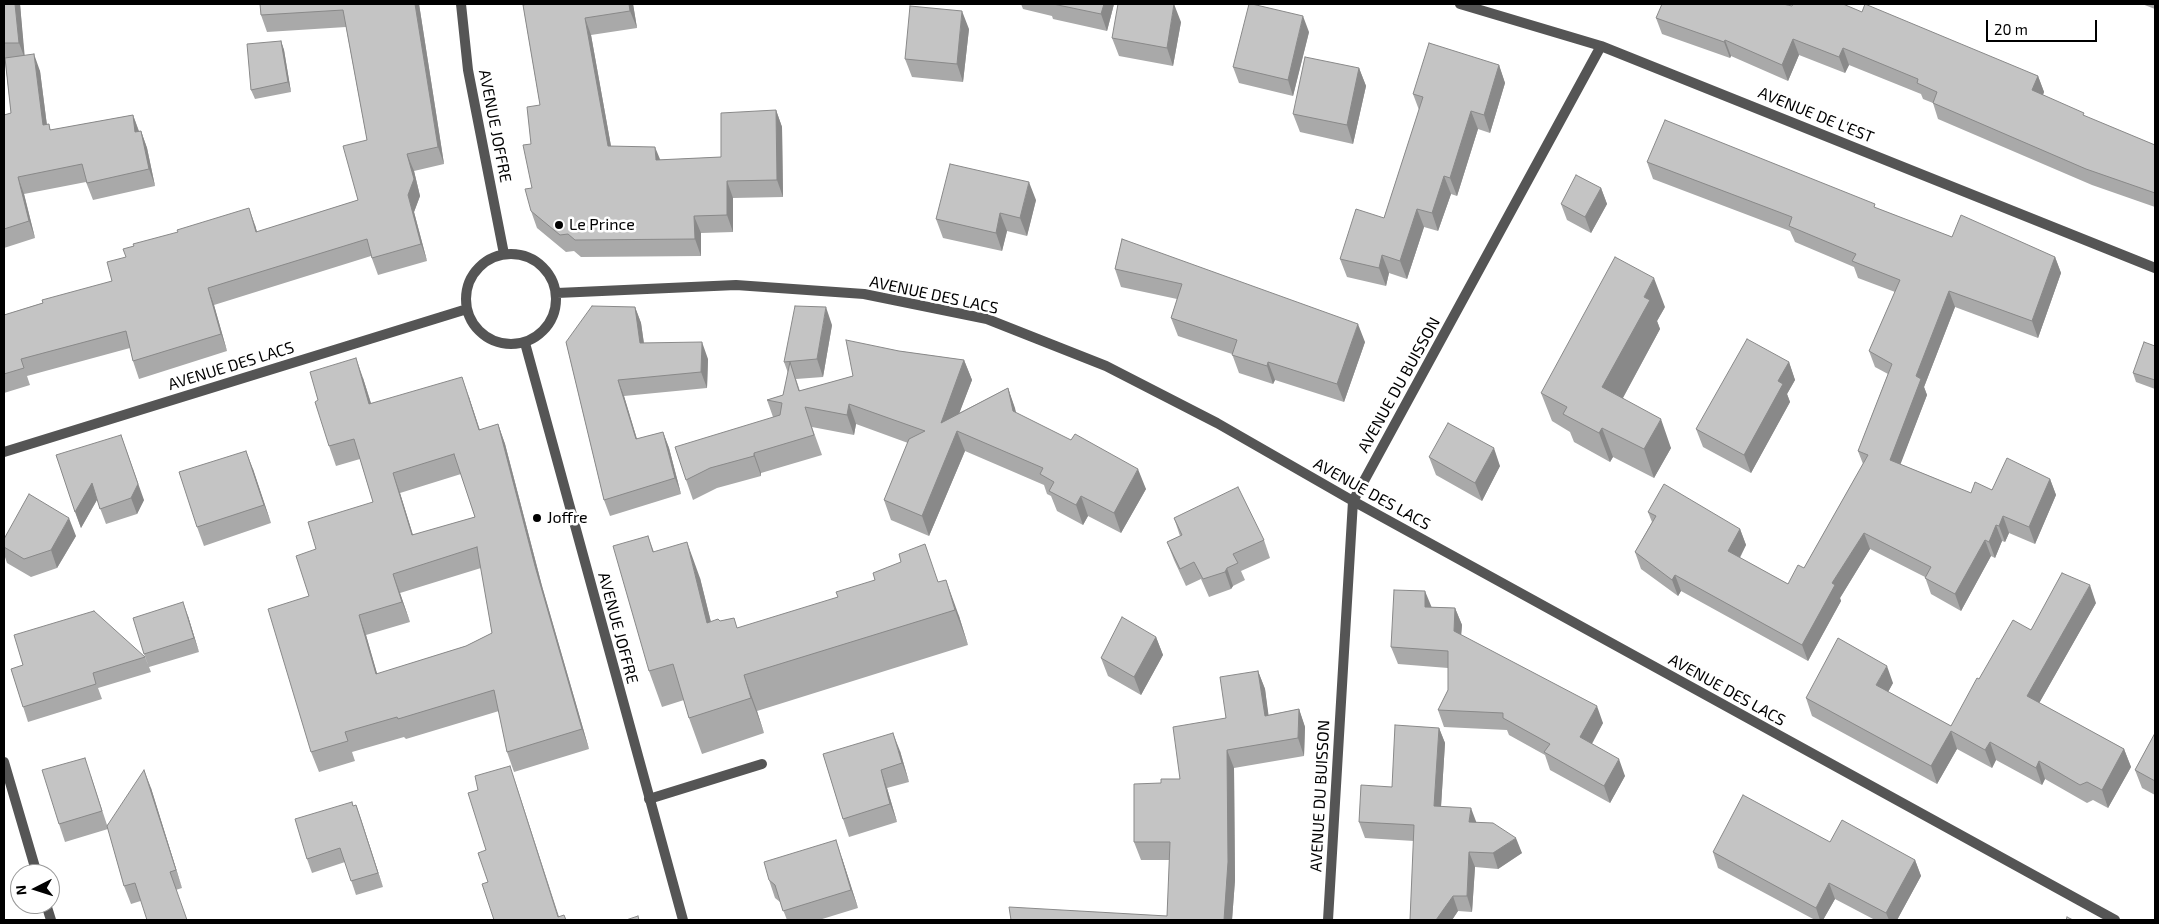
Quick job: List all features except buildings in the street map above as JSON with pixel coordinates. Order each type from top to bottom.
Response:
[{"type":"street","name":"AVENUE JOFFRE","points":[[460,4],[468,70],[504,254]]},
{"type":"street","name":"AVENUE DE L'EST","points":[[1460,4],[1601,46],[2155,268]]},
{"type":"street","name":"AVENUE DU BUISSON","points":[[1328,920],[1353,501],[1601,46]]},
{"type":"street","points":[[504,254],[522,255],[538,262],[550,276],[556,293],[556,309],[550,323],[539,335],[525,343],[510,345],[495,342],[482,334],[472,323],[467,309],[467,291],[474,274],[487,261],[504,254]]},
{"type":"street","name":"AVENUE DES LACS","points":[[556,293],[736,285],[864,294],[987,319],[1106,366],[1217,423],[1353,501],[2115,920]]},
{"type":"street","name":"AVENUE DES LACS","points":[[4,452],[467,309]]},
{"type":"street","name":"AVENUE JOFFRE","points":[[525,343],[648,799],[683,920]]},
{"type":"street","points":[[4,762],[34,864]]},
{"type":"street","points":[[648,799],[762,764]]},
{"type":"place","name":"Le Prince","points":[[559,225]]},
{"type":"place","name":"Joffre","points":[[537,518]]}]
